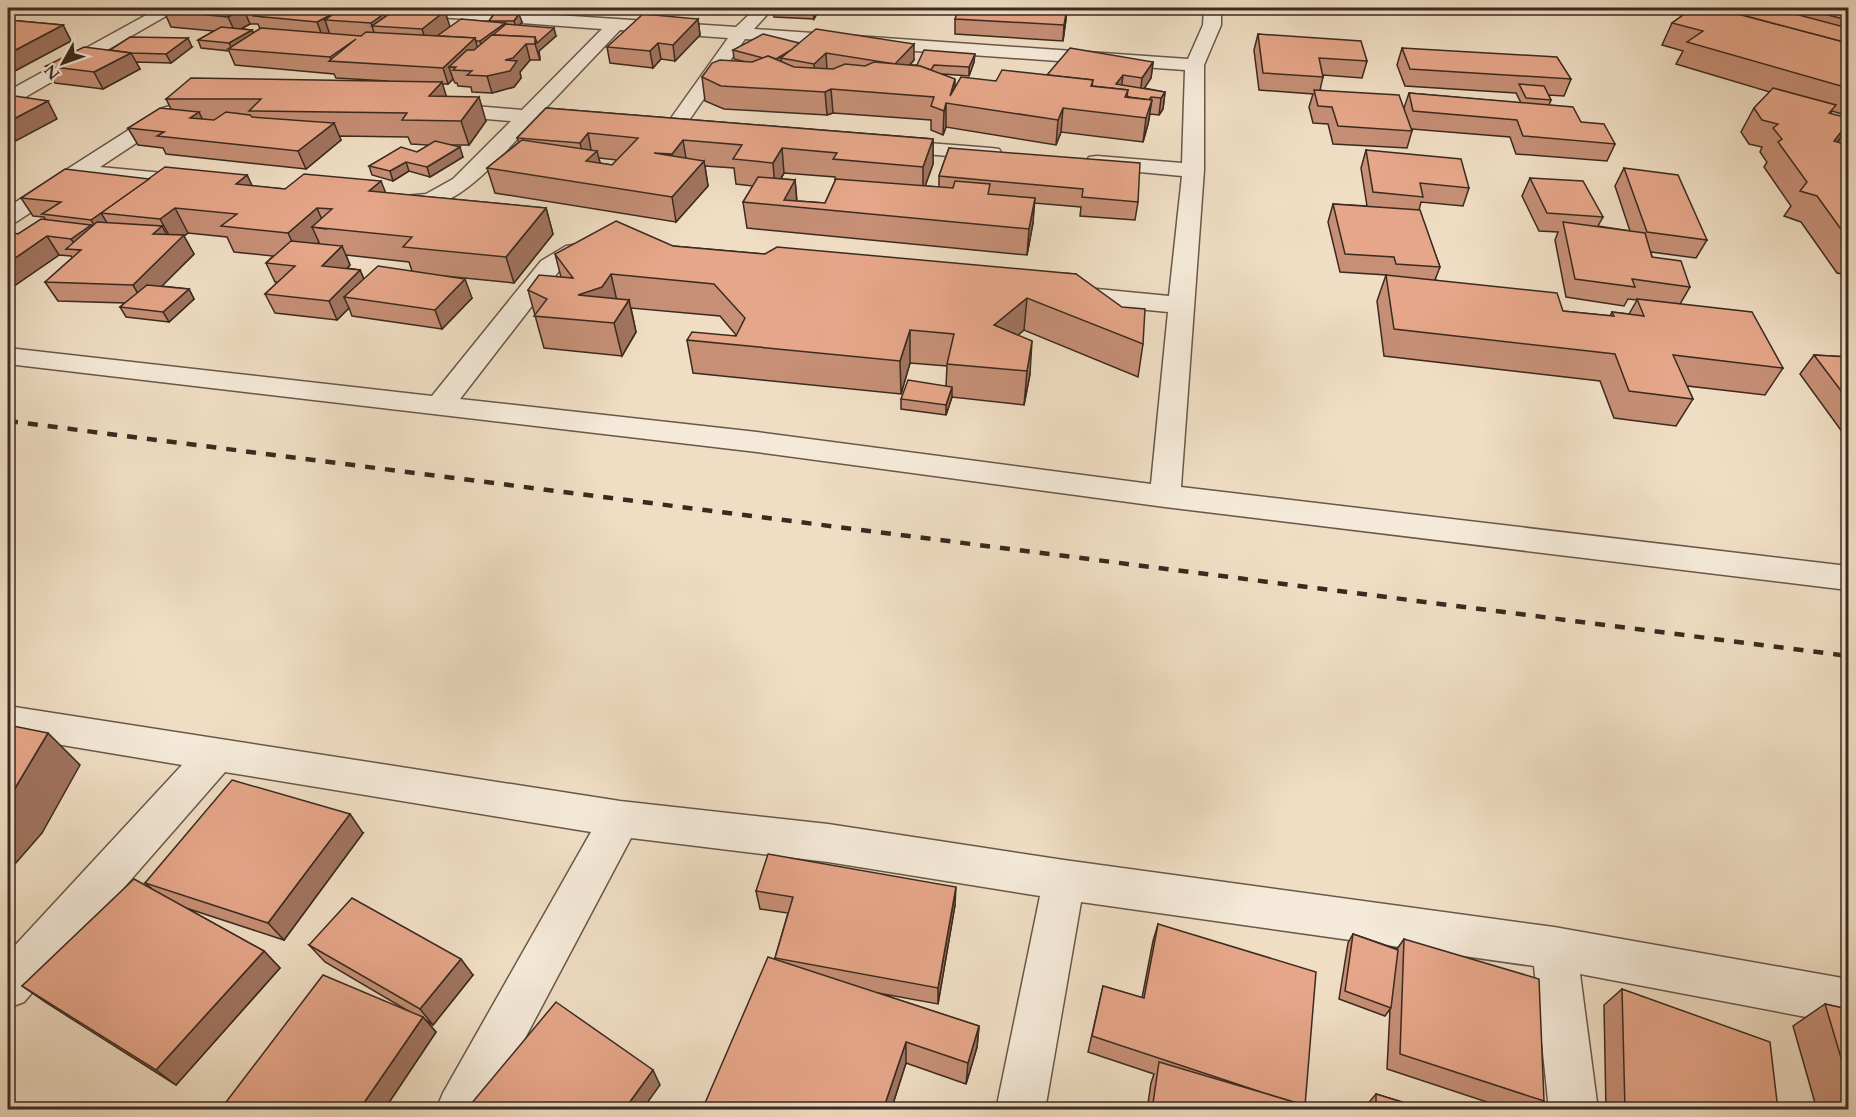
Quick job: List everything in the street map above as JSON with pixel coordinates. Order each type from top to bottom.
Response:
[{"type":"street","points":[[8,99],[171,8]]},
{"type":"street","points":[[384,8],[1195,65]]},
{"type":"street","points":[[674,128],[741,32],[765,8]]},
{"type":"street","points":[[1165,496],[1180,305],[1194,170],[1195,65],[1212,25],[1213,8]]},
{"type":"street","points":[[371,202],[413,203],[446,193],[461,184],[615,24]]},
{"type":"street","points":[[8,217],[187,102]]},
{"type":"street","points":[[424,108],[606,123]]},
{"type":"street","points":[[651,126],[697,130]]},
{"type":"street","points":[[875,145],[1017,156]]},
{"type":"street","points":[[1076,161],[1194,170]]},
{"type":"street","points":[[79,171],[219,186]]},
{"type":"street","points":[[440,405],[550,266],[575,251],[624,249]]},
{"type":"street","points":[[1040,291],[1180,305]]},
{"type":"street","points":[[8,356],[757,442],[1165,496],[1848,578]]},
{"type":"street","points":[[8,721],[620,819],[828,843],[1064,880],[1554,948],[1848,1002]]},
{"type":"street","points":[[8,986],[218,753]]},
{"type":"street","points":[[460,1110],[620,819]]},
{"type":"street","points":[[1020,1110],[1064,880]]},
{"type":"street","points":[[1554,948],[1574,1110]]},
{"type":"building","points":[[171,8],[243,8],[228,17],[164,11]]},
{"type":"building","points":[[270,8],[392,8],[371,23],[325,20],[338,11],[317,22],[254,16]]},
{"type":"building","points":[[398,8],[445,11],[422,29],[372,26]]},
{"type":"building","points":[[774,8],[815,8],[813,11]]},
{"type":"building","points":[[959,8],[1067,8],[1064,25],[955,19]]},
{"type":"building","points":[[1693,8],[1715,8],[1848,43],[1848,88],[1687,42],[1703,31],[1672,23]]},
{"type":"building","points":[[1716,8],[1772,8],[1848,28],[1848,43]]},
{"type":"building","points":[[1772,8],[1786,8],[1805,13],[1802,15]]},
{"type":"building","points":[[1810,8],[1848,8],[1848,20],[1807,10]]},
{"type":"building","points":[[494,14],[519,14],[514,21],[489,21]]},
{"type":"building","points":[[643,14],[698,19],[673,45],[658,43],[650,51],[607,47]]},
{"type":"building","points":[[461,19],[505,23],[480,41],[476,41],[475,38],[437,36]]},
{"type":"building","points":[[8,20],[63,25],[8,54]]},
{"type":"building","points":[[506,24],[554,28],[537,43],[535,37],[493,35]]},
{"type":"building","points":[[221,27],[252,30],[229,43],[198,40]]},
{"type":"building","points":[[261,28],[361,36],[366,32],[475,38],[443,68],[329,61],[356,39],[330,57],[228,49]]},
{"type":"building","points":[[816,29],[914,44],[895,64],[826,53],[814,64],[781,58]]},
{"type":"building","points":[[763,34],[799,43],[776,59],[733,50]]},
{"type":"building","points":[[1258,34],[1361,41],[1367,61],[1319,58],[1323,77],[1263,73]]},
{"type":"building","points":[[492,35],[535,37],[535,44],[526,44],[513,58],[505,60],[517,61],[510,71],[487,76],[467,75],[472,71],[453,70],[456,67],[449,67],[467,50],[474,50]]},
{"type":"building","points":[[130,37],[188,38],[166,54],[110,50]]},
{"type":"building","points":[[84,47],[131,53],[94,72],[46,66]]},
{"type":"building","points":[[1070,48],[1153,62],[1142,78],[1123,75],[1116,84],[1165,92],[1161,98],[1151,97],[1149,100],[1129,97],[1127,96],[1128,90],[1092,86],[1093,80],[1047,75]]},
{"type":"building","points":[[1402,48],[1557,57],[1571,79],[1410,69]]},
{"type":"building","points":[[924,50],[975,54],[969,67],[934,65],[931,70],[917,65]]},
{"type":"building","points":[[768,56],[794,67],[833,69],[845,64],[865,66],[874,62],[920,66],[955,79],[950,96],[961,77],[996,81],[1002,70],[1093,80],[1091,86],[1128,90],[1125,97],[1152,100],[1146,118],[1063,108],[1058,120],[946,103],[944,111],[931,106],[934,97],[831,89],[825,92],[721,86],[702,77],[712,63],[720,60],[752,62]]},
{"type":"building","points":[[191,78],[442,82],[429,96],[479,97],[461,121],[402,120],[407,113],[249,111],[261,99],[166,99]]},
{"type":"building","points":[[1519,84],[1544,86],[1551,100],[1526,98]]},
{"type":"building","points":[[1773,88],[1836,105],[1829,113],[1848,118],[1848,123],[1834,141],[1848,145],[1848,239],[1817,196],[1800,191],[1807,182],[1778,142],[1782,139],[1773,128],[1778,124],[1762,120],[1754,108]]},
{"type":"building","points":[[1314,90],[1399,95],[1412,131],[1338,126],[1332,107],[1318,106]]},
{"type":"building","points":[[1409,93],[1573,107],[1581,122],[1604,124],[1615,144],[1523,136],[1517,120],[1413,111]]},
{"type":"building","points":[[8,95],[48,101],[8,122]]},
{"type":"building","points":[[160,108],[199,112],[190,118],[214,120],[226,112],[252,117],[334,123],[298,151],[157,136],[164,132],[128,128]]},
{"type":"building","points":[[546,108],[933,139],[923,167],[833,159],[837,153],[782,148],[773,163],[733,159],[742,145],[683,140],[672,154],[654,153],[704,161],[672,197],[487,168],[522,140],[597,151],[586,161],[612,165],[638,138],[588,133],[580,143],[517,138]]},
{"type":"building","points":[[435,141],[460,147],[427,167],[406,162],[390,171],[369,166],[401,147],[417,152]]},
{"type":"building","points":[[949,148],[1140,163],[1138,202],[1082,197],[1083,189],[939,176]]},
{"type":"building","points":[[1366,150],[1461,159],[1469,188],[1420,183],[1423,197],[1373,192]]},
{"type":"building","points":[[165,167],[247,175],[236,184],[285,189],[304,174],[381,181],[369,191],[546,208],[506,257],[403,247],[412,237],[312,227],[332,209],[317,208],[288,233],[221,226],[237,214],[175,208],[160,219],[101,213]]},
{"type":"building","points":[[1624,168],[1678,175],[1707,240],[1647,232]]},
{"type":"building","points":[[65,169],[149,179],[91,220],[42,214],[61,202],[21,198]]},
{"type":"building","points":[[758,177],[795,180],[784,200],[825,203],[836,179],[953,188],[955,181],[990,184],[988,194],[1035,198],[1029,229],[743,202]]},
{"type":"building","points":[[1530,178],[1583,181],[1603,217],[1547,213]]},
{"type":"building","points":[[1333,204],[1420,210],[1440,267],[1396,264],[1394,257],[1345,254]]},
{"type":"building","points":[[41,219],[91,225],[71,239],[47,236],[8,263],[8,232],[18,234]]},
{"type":"building","points":[[616,221],[673,246],[765,254],[777,247],[1076,274],[1122,307],[1145,309],[1143,344],[1027,298],[994,325],[1032,341],[1027,371],[947,364],[954,334],[910,330],[900,361],[687,340],[692,332],[736,336],[745,318],[714,284],[611,274],[602,287],[578,295],[629,300],[614,323],[534,316],[547,299],[528,290],[539,275],[573,278],[555,254]]},
{"type":"building","points":[[97,222],[162,226],[153,234],[184,235],[133,285],[45,282],[81,250],[66,249]]},
{"type":"building","points":[[1563,222],[1645,233],[1652,257],[1681,261],[1690,287],[1632,279],[1635,287],[1575,279]]},
{"type":"building","points":[[291,241],[342,246],[322,266],[360,270],[329,301],[265,294],[295,266],[266,263]]},
{"type":"building","points":[[378,266],[465,279],[435,310],[344,297]]},
{"type":"building","points":[[1386,275],[1557,293],[1563,311],[1614,316],[1612,312],[1644,316],[1637,299],[1752,312],[1783,368],[1673,355],[1693,399],[1629,391],[1615,354],[1394,329]]},
{"type":"building","points":[[147,285],[189,289],[163,312],[120,307]]},
{"type":"building","points":[[1814,355],[1848,357],[1848,400]]},
{"type":"building","points":[[908,380],[952,387],[946,405],[901,399]]},
{"type":"building","points":[[8,725],[48,733],[8,800]]},
{"type":"building","points":[[232,780],[350,814],[268,923],[145,883]]},
{"type":"building","points":[[768,854],[956,887],[938,988],[775,958],[793,897],[756,891]]},
{"type":"building","points":[[134,879],[264,951],[156,1070],[22,986]]},
{"type":"building","points":[[352,898],[461,959],[420,1009],[309,945]]},
{"type":"building","points":[[1158,924],[1316,972],[1305,1106],[1092,1036],[1103,986],[1144,998]]},
{"type":"building","points":[[1353,934],[1398,950],[1391,1008],[1345,991]]},
{"type":"building","points":[[1404,939],[1539,979],[1544,1101],[1400,1054]]},
{"type":"building","points":[[768,957],[979,1026],[968,1063],[906,1042],[883,1110],[702,1110]]},
{"type":"building","points":[[323,975],[423,1017],[359,1110],[220,1110]]},
{"type":"building","points":[[1622,989],[1770,1042],[1778,1110],[1625,1110]]},
{"type":"building","points":[[556,1002],[653,1070],[624,1110],[466,1110]]},
{"type":"building","points":[[1825,1004],[1848,1009],[1848,1081]]},
{"type":"building","points":[[1159,1062],[1304,1105],[1304,1110],[1152,1110]]},
{"type":"building","points":[[1376,1094],[1428,1110],[1376,1110]]},
{"type":"railway","points":[[8,421],[1848,656]]}]
